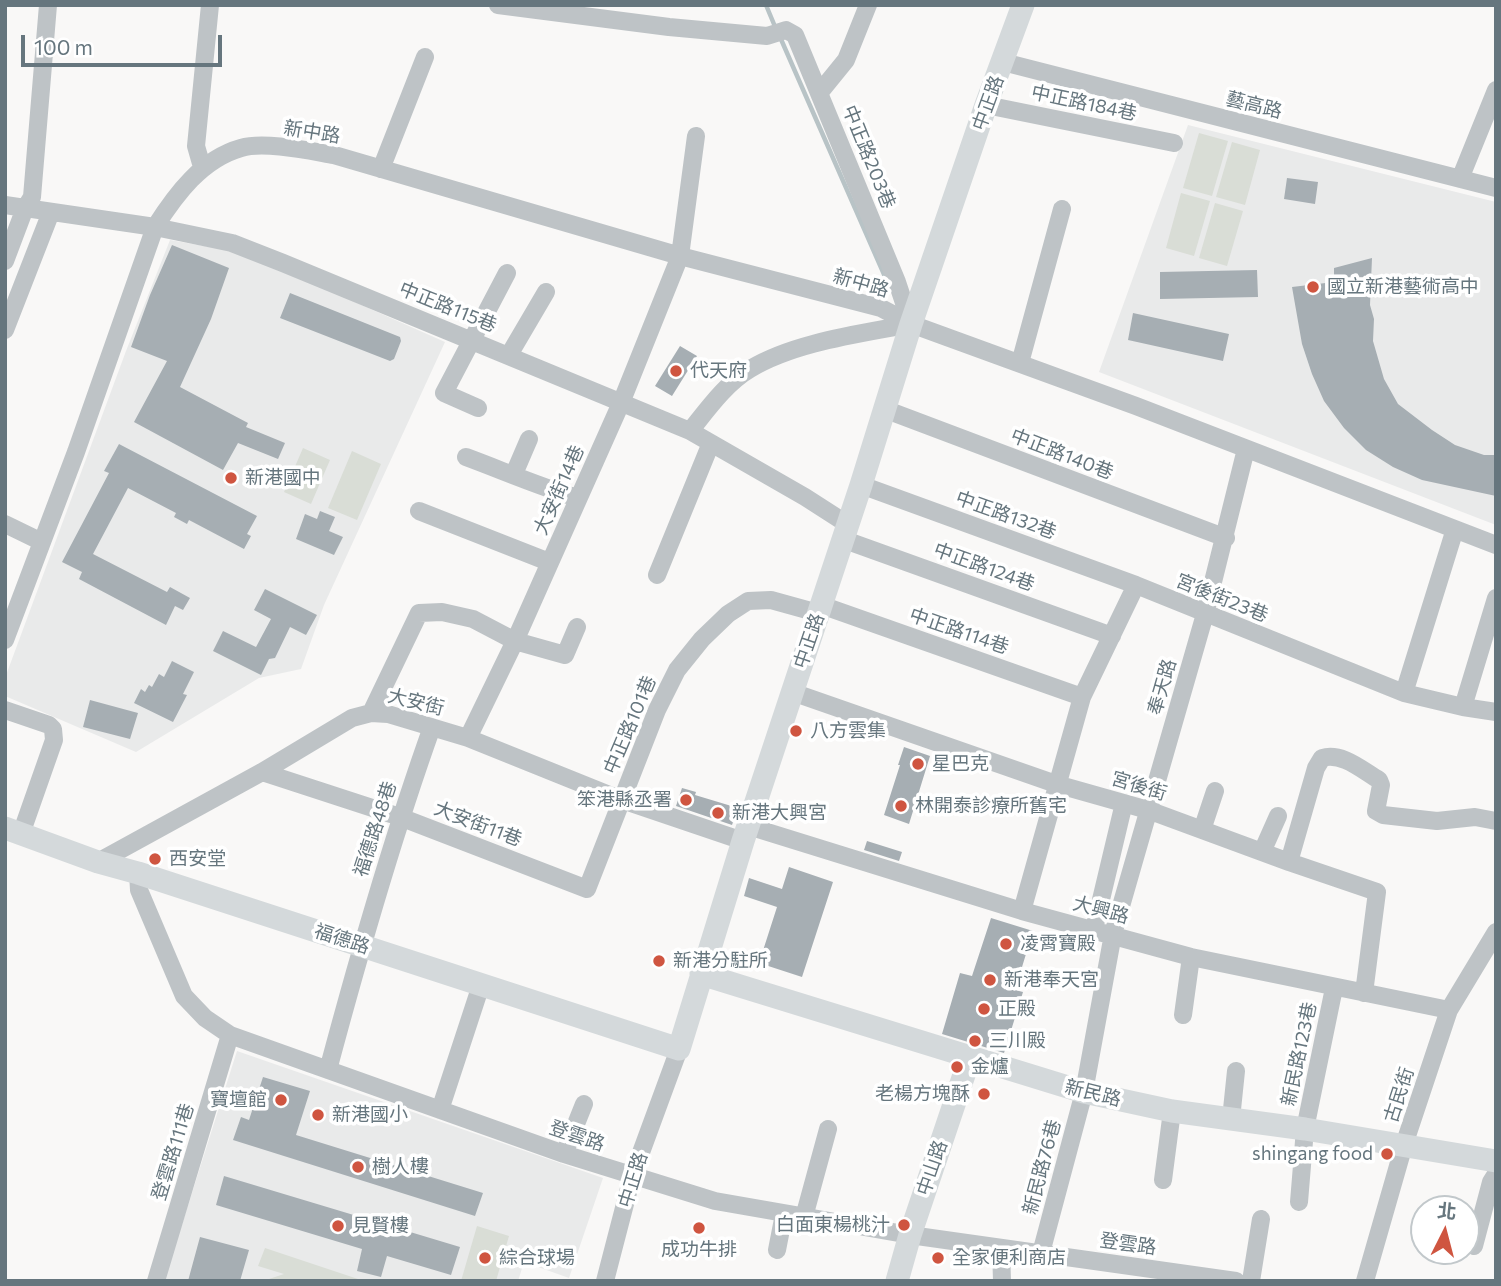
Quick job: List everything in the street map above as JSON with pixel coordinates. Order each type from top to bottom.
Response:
[{"type":"main road","name":"中正路","points":[[679,1049],[745,834],[861,485],[911,324],[1023,5]]},
{"type":"main road","name":"福德路","points":[[13,831],[98,862],[679,1049]]},
{"type":"main road","name":"新民路","points":[[701,974],[1084,1092],[1172,1111],[1305,1129],[1496,1161]]},
{"type":"main road","name":"中山路","points":[[897,1281],[970,1057]]},
{"type":"street","points":[[5,261],[25,208],[32,197],[48,5]]},
{"type":"street","points":[[202,167],[196,146],[211,5]]},
{"type":"street","name":"中正路203巷","points":[[498,5],[669,27],[767,36],[786,30],[795,35],[897,282],[911,324]]},
{"type":"street","points":[[820,92],[846,60],[867,5]]},
{"type":"street","points":[[381,169],[425,57]]},
{"type":"street","name":"藝高路","points":[[1003,62],[1496,188]]},
{"type":"street","points":[[1460,179],[1496,90]]},
{"type":"street","name":"中正路184巷","points":[[986,105],[1174,143]]},
{"type":"street","name":"大安街14巷","points":[[468,738],[515,641],[621,403],[680,256],[696,136]]},
{"type":"street","name":"新中路","points":[[5,640],[155,227],[167,206],[202,167],[243,147],[284,147],[334,155],[680,256],[881,309],[911,324],[1496,545]]},
{"type":"street","name":"中正路115巷","points":[[5,205],[155,227],[232,243],[690,431],[805,497],[845,531]]},
{"type":"street","points":[[1020,363],[1062,209]]},
{"type":"street","points":[[5,330],[51,212]]},
{"type":"street","points":[[478,408],[444,393],[507,273]]},
{"type":"street","points":[[509,355],[546,292]]},
{"type":"street","points":[[690,431],[716,400],[747,370],[780,354],[911,324]]},
{"type":"street","name":"中正路140巷","points":[[884,409],[1226,538]]},
{"type":"street","points":[[514,474],[529,439]]},
{"type":"street","points":[[657,575],[711,443]]},
{"type":"street","name":"奉天路","points":[[1113,934],[1226,538],[1246,449]]},
{"type":"street","points":[[466,457],[514,474],[537,486],[578,498]]},
{"type":"street","name":"中正路132巷","points":[[861,485],[1136,585]]},
{"type":"street","points":[[419,511],[549,562]]},
{"type":"street","points":[[5,524],[42,542]]},
{"type":"street","points":[[1404,694],[1455,529]]},
{"type":"street","name":"中正路124巷","points":[[845,531],[1112,636]]},
{"type":"street","points":[[1022,911],[1082,697],[1136,585]]},
{"type":"street","name":"宮後街23巷","points":[[1136,585],[1404,694],[1496,712]]},
{"type":"street","points":[[1463,707],[1496,598]]},
{"type":"street","name":"中正路101巷","points":[[622,800],[657,710],[677,670],[702,639],[728,614],[748,601],[771,600],[819,609]]},
{"type":"street","name":"中正路114巷","points":[[819,609],[1082,697]]},
{"type":"street","points":[[372,713],[419,613],[442,612],[473,619],[515,641],[565,655],[577,627]]},
{"type":"street","name":"宮後街","points":[[792,692],[1056,784],[1148,810],[1377,892],[1364,993]]},
{"type":"street","points":[[5,710],[49,724],[53,729],[54,740],[13,831]]},
{"type":"street","name":"大安街","points":[[98,862],[262,772],[352,718],[372,713],[388,714],[468,738],[622,800],[745,834]]},
{"type":"street","name":"福德路48巷","points":[[328,1070],[361,946],[400,817],[432,727]]},
{"type":"street","points":[[1289,862],[1316,768],[1322,758],[1331,755],[1379,780],[1381,785],[1376,811],[1382,815],[1437,821],[1475,817],[1496,821]]},
{"type":"street","name":"大安街11巷","points":[[262,772],[400,817],[587,889],[622,800]]},
{"type":"street","points":[[1202,830],[1215,792]]},
{"type":"street","points":[[1094,929],[1124,803]]},
{"type":"street","points":[[1262,852],[1278,816]]},
{"type":"street","name":"大興路","points":[[745,834],[1191,957],[1449,1010]]},
{"type":"street","name":"登雲路","points":[[138,873],[139,890],[184,996],[205,1018],[230,1034],[564,1154],[715,1201],[910,1235],[1041,1253],[1109,1272],[1233,1281]]},
{"type":"street","name":"古民街","points":[[1365,1281],[1404,1145],[1449,1010],[1496,932]]},
{"type":"street","name":"新民路76巷","points":[[1041,1253],[1084,1092],[1113,934]]},
{"type":"street","points":[[1183,1015],[1191,957]]},
{"type":"street","points":[[440,1111],[481,985]]},
{"type":"street","name":"新民路123巷","points":[[1299,1202],[1305,1129],[1334,988]]},
{"type":"street","name":"登雲路111巷","points":[[156,1281],[230,1034]]},
{"type":"street","name":"中正路","points":[[605,1281],[632,1177],[679,1049]]},
{"type":"street","points":[[1231,1119],[1236,1071]]},
{"type":"street","points":[[564,1154],[584,1104]]},
{"type":"street","points":[[1163,1180],[1172,1111]]},
{"type":"street","points":[[804,1217],[828,1129]]},
{"type":"street","points":[[1480,1223],[1491,1182],[1496,1174]]},
{"type":"street","points":[[777,1250],[784,1214]]},
{"type":"street","points":[[1251,1281],[1261,1219]]},
{"type":"street","points":[[1001,1248],[1002,1281]]},
{"type":"shaded area","name":"國立新港藝術高中","points":[[1188,125],[1496,202],[1496,525],[1099,372]]},
{"type":"shaded area","points":[[1199,133],[1228,141],[1212,196],[1183,188]]},
{"type":"shaded area","points":[[1232,142],[1260,150],[1245,205],[1216,197]]},
{"type":"shaded area","points":[[1181,193],[1210,201],[1194,256],[1166,248]]},
{"type":"shaded area","points":[[1215,203],[1243,211],[1227,266],[1199,258]]},
{"type":"shaded area","name":"新港國中","points":[[170,240],[233,251],[445,342],[324,605],[301,669],[259,678],[136,752],[5,696],[5,678]]},
{"type":"shaded area","points":[[303,448],[330,460],[311,504],[284,492]]},
{"type":"shaded area","points":[[352,451],[381,464],[357,520],[328,508]]},
{"type":"shaded area","name":"新港國小","points":[[237,1051],[603,1178],[569,1278],[524,1262],[518,1281],[164,1281]]},
{"type":"shaded area","name":"綜合球場","points":[[477,1226],[509,1236],[496,1281],[461,1281]]},
{"type":"shaded area","points":[[265,1248],[364,1281],[263,1281],[284,1274],[258,1266]]},
{"type":"building","points":[[1287,178],[1318,182],[1315,204],[1284,199]]},
{"type":"building","points":[[172,245],[229,268],[211,319],[180,387],[248,423],[246,427],[285,443],[278,459],[238,443],[223,470],[134,422],[167,361],[131,347]]},
{"type":"building","points":[[1372,258],[1370,305],[1374,319],[1373,341],[1384,379],[1398,404],[1432,430],[1455,445],[1484,455],[1496,455],[1496,496],[1422,480],[1393,467],[1366,450],[1344,428],[1324,401],[1302,344],[1292,287],[1334,282],[1334,268]]},
{"type":"building","points":[[1257,270],[1258,297],[1160,299],[1160,272]]},
{"type":"building","points":[[290,293],[400,337],[394,359],[390,361],[280,318]]},
{"type":"building","points":[[1133,313],[1229,334],[1223,361],[1128,340]]},
{"type":"building","name":"代天府","points":[[680,346],[697,356],[672,396],[655,386]]},
{"type":"building","points":[[119,444],[257,516],[247,534],[251,536],[244,549],[189,520],[187,524],[174,517],[176,513],[128,488],[93,554],[167,592],[170,587],[190,598],[183,610],[175,606],[166,625],[79,579],[82,572],[62,562],[109,473],[104,471]]},
{"type":"building","points":[[320,511],[335,517],[329,531],[343,537],[334,555],[296,539],[305,514],[317,519]]},
{"type":"building","points":[[265,589],[317,615],[306,635],[290,627],[275,658],[269,659],[261,675],[213,651],[223,631],[256,647],[271,619],[254,610]]},
{"type":"building","points":[[172,661],[194,672],[183,694],[187,695],[173,722],[134,703],[141,689],[145,692],[149,685],[152,687],[159,674],[164,677]]},
{"type":"building","points":[[90,700],[138,713],[130,739],[83,727]]},
{"type":"building","points":[[904,747],[930,756],[909,824],[884,815]]},
{"type":"building","points":[[682,788],[696,792],[695,795],[738,808],[732,825],[676,806]]},
{"type":"building","points":[[867,841],[902,852],[899,861],[864,850]]},
{"type":"building","points":[[789,867],[833,882],[802,977],[759,963],[777,907],[744,896],[749,878],[782,889]]},
{"type":"building","name":"新港奉天宮","points":[[991,918],[1033,931],[1015,990],[1023,992],[1004,1053],[942,1034],[960,973],[972,976]]},
{"type":"building","name":"樹人樓","points":[[263,1077],[310,1091],[296,1135],[483,1193],[475,1216],[233,1140],[241,1117],[249,1120]]},
{"type":"building","name":"見賢樓","points":[[224,1176],[460,1247],[451,1275],[387,1256],[381,1277],[357,1271],[362,1249],[216,1205]]},
{"type":"building","points":[[200,1237],[249,1250],[240,1281],[188,1281]]},
{"type":"waterway","points":[[766,5],[776,29]]},
{"type":"waterway","points":[[780,37],[890,288]]},
{"type":"place","name":"國立新港藝術高中","points":[[1313,287]]},
{"type":"place","name":"代天府","points":[[676,371]]},
{"type":"place","name":"新港國中","points":[[231,478]]},
{"type":"place","name":"八方雲集","points":[[796,731]]},
{"type":"place","name":"星巴克","points":[[918,764]]},
{"type":"place","name":"笨港縣丞署","points":[[686,800]]},
{"type":"place","name":"林開泰診療所舊宅","points":[[901,806]]},
{"type":"place","name":"新港大興宮","points":[[718,813]]},
{"type":"place","name":"西安堂","points":[[155,859]]},
{"type":"place","name":"凌霄寶殿","points":[[1006,944]]},
{"type":"place","name":"新港分駐所","points":[[659,961]]},
{"type":"place","name":"新港奉天宮","points":[[990,980]]},
{"type":"place","name":"正殿","points":[[984,1009]]},
{"type":"place","name":"三川殿","points":[[975,1041]]},
{"type":"place","name":"金爐","points":[[957,1067]]},
{"type":"place","name":"老楊方塊酥","points":[[984,1094]]},
{"type":"place","name":"寶壇館","points":[[281,1100]]},
{"type":"place","name":"新港國小","points":[[318,1115]]},
{"type":"place","name":"shingang food","points":[[1387,1154]]},
{"type":"place","name":"樹人樓","points":[[358,1167]]},
{"type":"place","name":"白面東楊桃汁","points":[[904,1225]]},
{"type":"place","name":"見賢樓","points":[[338,1226]]},
{"type":"place","name":"成功牛排","points":[[699,1228]]},
{"type":"place","name":"綜合球場","points":[[485,1258]]},
{"type":"place","name":"全家便利商店","points":[[938,1258]]}]
